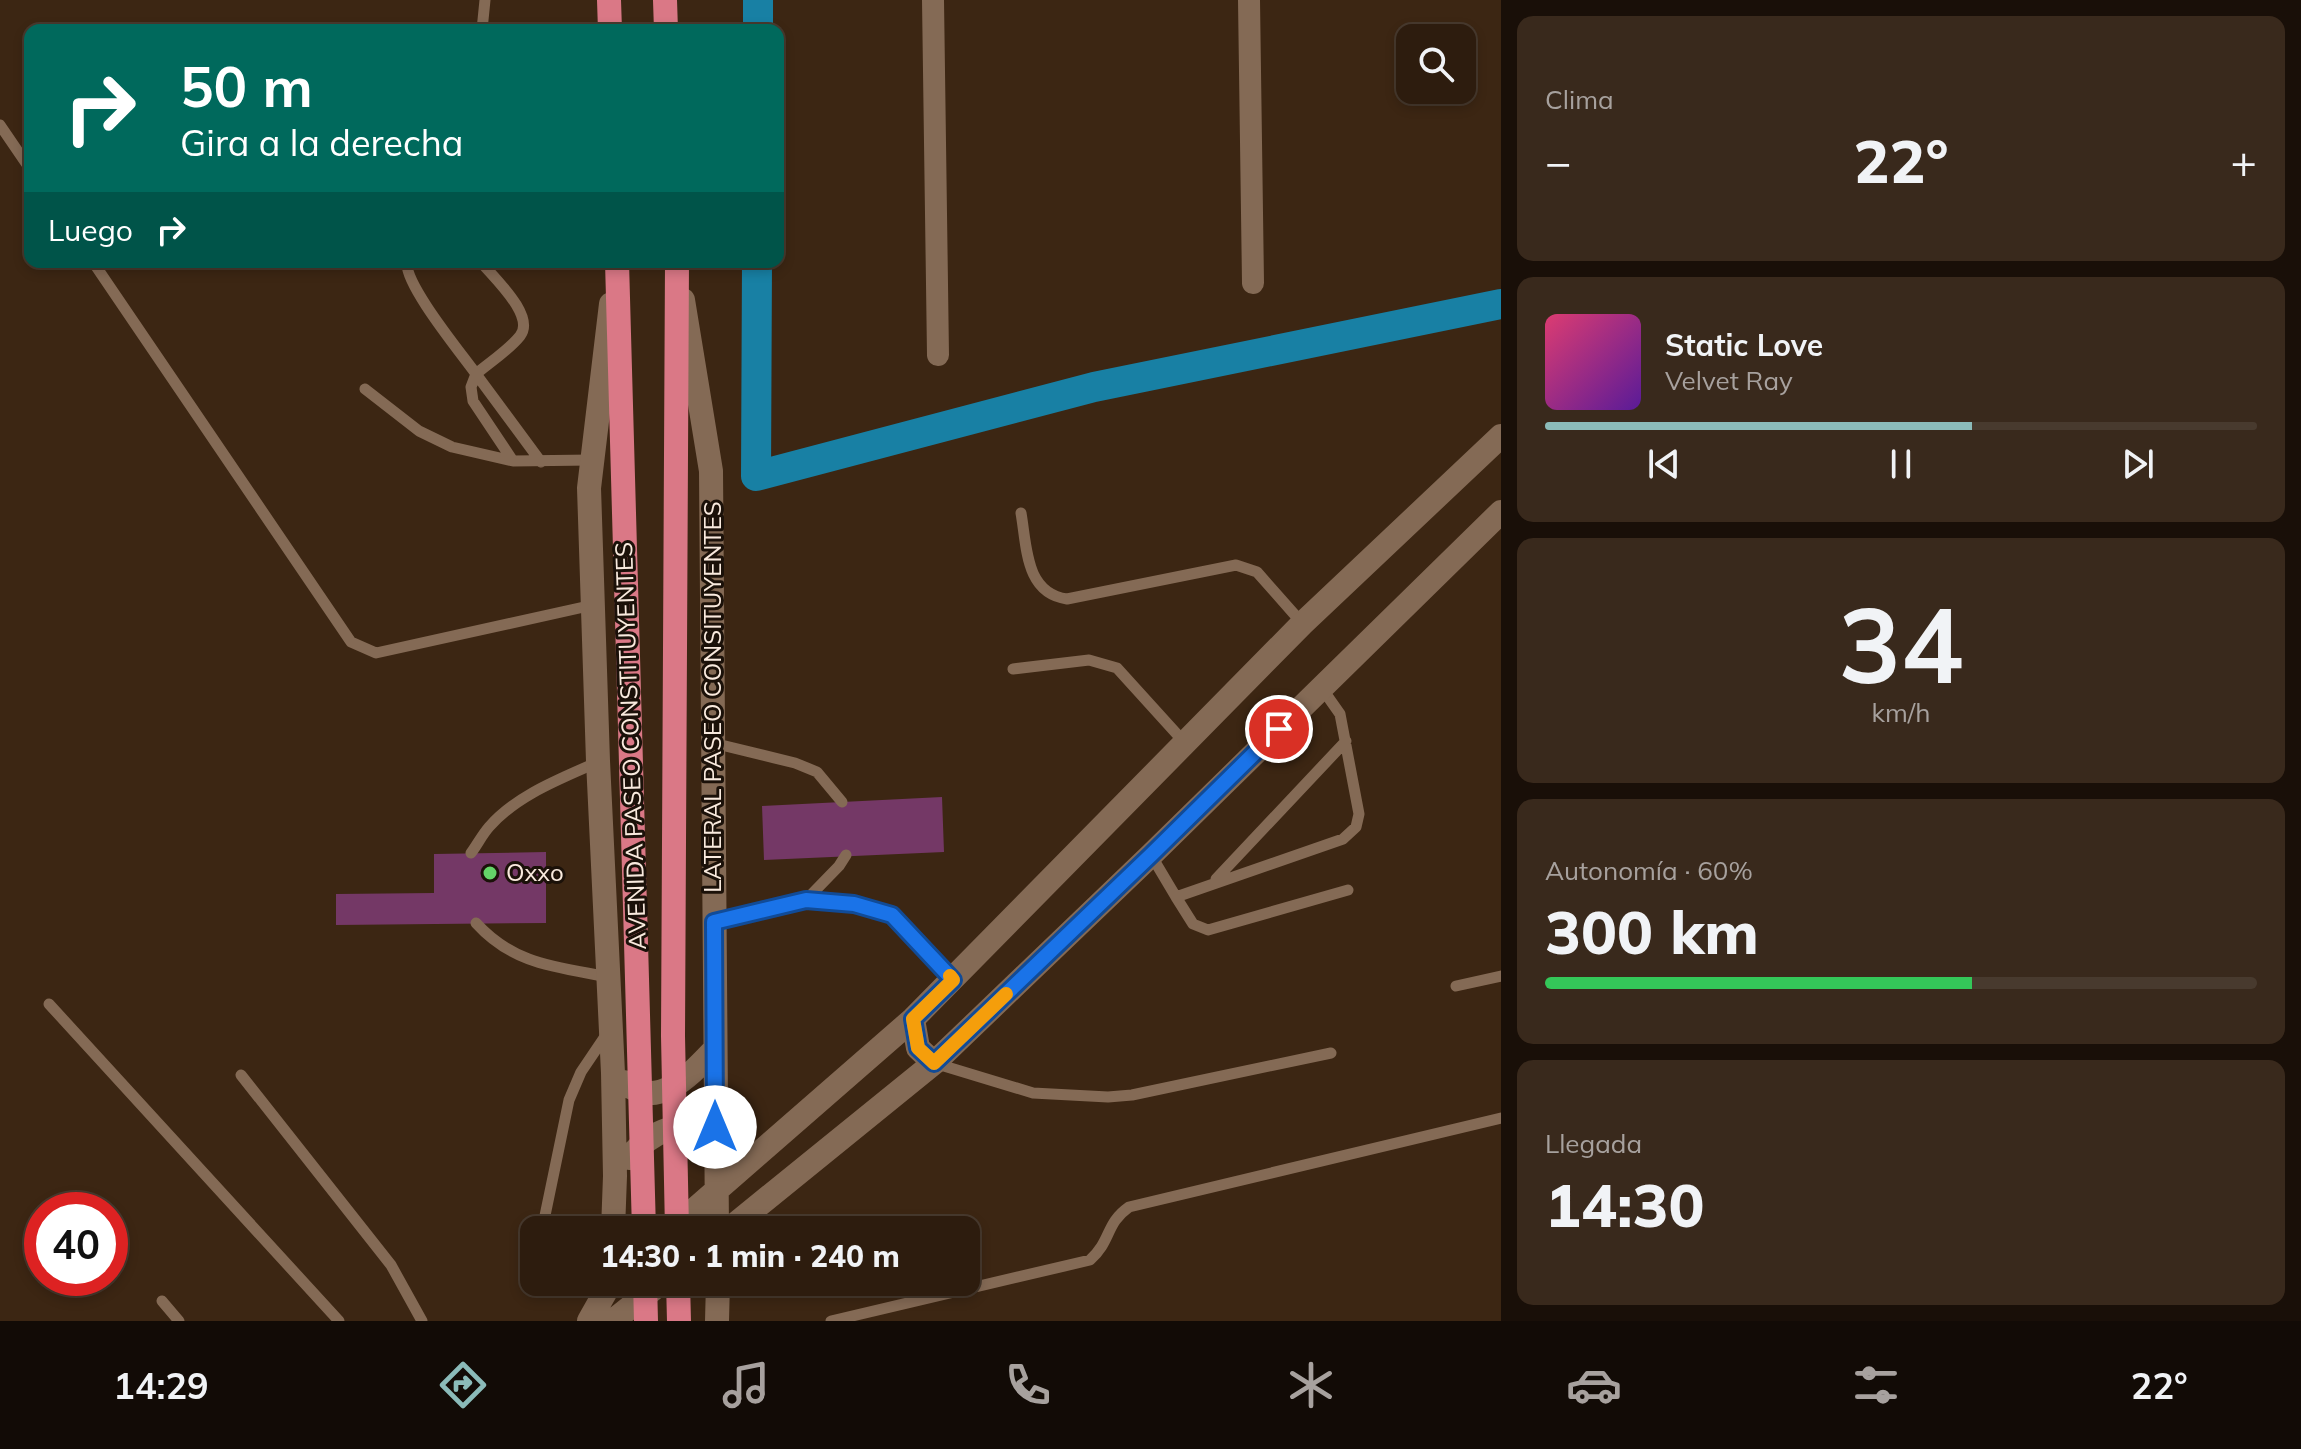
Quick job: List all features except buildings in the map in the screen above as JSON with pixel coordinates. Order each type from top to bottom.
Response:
[{"type":"highway","points":[[609,0],[610,24]]},
{"type":"highway","points":[[665,0],[666,24]]},
{"type":"highway","name":"AVENIDA PASEO CONSTITUYENTES","points":[[616,268],[644,1216]]},
{"type":"highway","name":"AVENIDA PASEO CONSTITUYENTES","points":[[677,268],[673,1036],[677,1216]]},
{"type":"highway","points":[[645,1296],[646,1321]]},
{"type":"highway","points":[[678,1296],[679,1321]]},
{"type":"street","points":[[933,0],[938,355]]},
{"type":"street","points":[[1249,0],[1253,283]]},
{"type":"street","points":[[614,1216],[613,1073],[589,488],[615,268]]},
{"type":"street","name":"LATERAL PASEO CONSITUYENTES","points":[[678,268],[711,471],[716,1216]]},
{"type":"street","points":[[687,1216],[913,1019],[1302,624],[1501,436]]},
{"type":"street","points":[[745,1216],[934,1063],[1501,513]]},
{"type":"street","points":[[913,1019],[918,1048],[934,1063]]},
{"type":"street","points":[[613,1073],[632,1089],[652,1095],[681,1081],[715,1049]]},
{"type":"street","points":[[615,1176],[635,1150],[662,1130],[688,1124],[715,1127]]},
{"type":"street","points":[[589,1321],[603,1296]]},
{"type":"street","points":[[611,1296],[612,1321]]},
{"type":"street","points":[[612,1321],[644,1296]]},
{"type":"street","points":[[717,1321],[718,1296]]},
{"type":"lane","points":[[483,24],[485,0]]},
{"type":"lane","points":[[0,125],[24,160]]},
{"type":"lane","points":[[97,268],[351,642],[376,653],[593,605]]},
{"type":"lane","points":[[406,268],[414,287],[541,462]]},
{"type":"lane","points":[[486,268],[522,312],[525,323],[521,335],[476,374],[471,387],[473,401],[513,461]]},
{"type":"lane","points":[[365,389],[419,431],[452,447],[513,461],[592,460]]},
{"type":"lane","points":[[1021,513],[1031,568],[1039,586],[1050,597],[1067,599],[1236,565],[1257,572],[1302,624]]},
{"type":"lane","points":[[1013,669],[1089,660],[1117,668],[1185,743]]},
{"type":"lane","points":[[1176,897],[1343,839],[1356,827],[1359,814],[1340,714],[1321,687]]},
{"type":"lane","points":[[1213,883],[1346,741]]},
{"type":"lane","points":[[713,743],[795,763],[817,772],[842,802]]},
{"type":"lane","points":[[471,853],[489,827],[513,805],[548,784],[598,761]]},
{"type":"lane","points":[[806,900],[846,855]]},
{"type":"lane","points":[[1151,855],[1193,924],[1208,930],[1348,890]]},
{"type":"lane","points":[[714,922],[806,900],[854,904],[892,915],[953,980]]},
{"type":"lane","points":[[476,923],[507,952],[540,964],[609,977]]},
{"type":"lane","points":[[1456,986],[1501,976]]},
{"type":"lane","points":[[49,1004],[339,1321]]},
{"type":"lane","points":[[545,1216],[569,1100],[581,1072],[611,1028]]},
{"type":"lane","points":[[934,1063],[1033,1093],[1108,1097],[1132,1095],[1331,1053]]},
{"type":"lane","points":[[241,1075],[391,1265],[422,1321]]},
{"type":"lane","points":[[831,1321],[1090,1260],[1104,1248],[1115,1217],[1129,1207],[1501,1118]]},
{"type":"lane","points":[[162,1301],[179,1321]]},
{"type":"waterway","points":[[758,0],[758,24]]},
{"type":"waterway","points":[[757,268],[756,476],[1094,387],[1501,304]]},
{"type":"slow traffic","points":[[950,976],[953,980],[913,1019],[918,1048],[934,1063],[1006,994]]},
{"type":"place","name":"Oxxo","points":[[490,873]]},
{"type":"route","points":[[715,1127],[714,922],[806,900],[854,904],[892,915],[953,980],[913,1019],[918,1048],[934,1063],[1279,729]]}]
